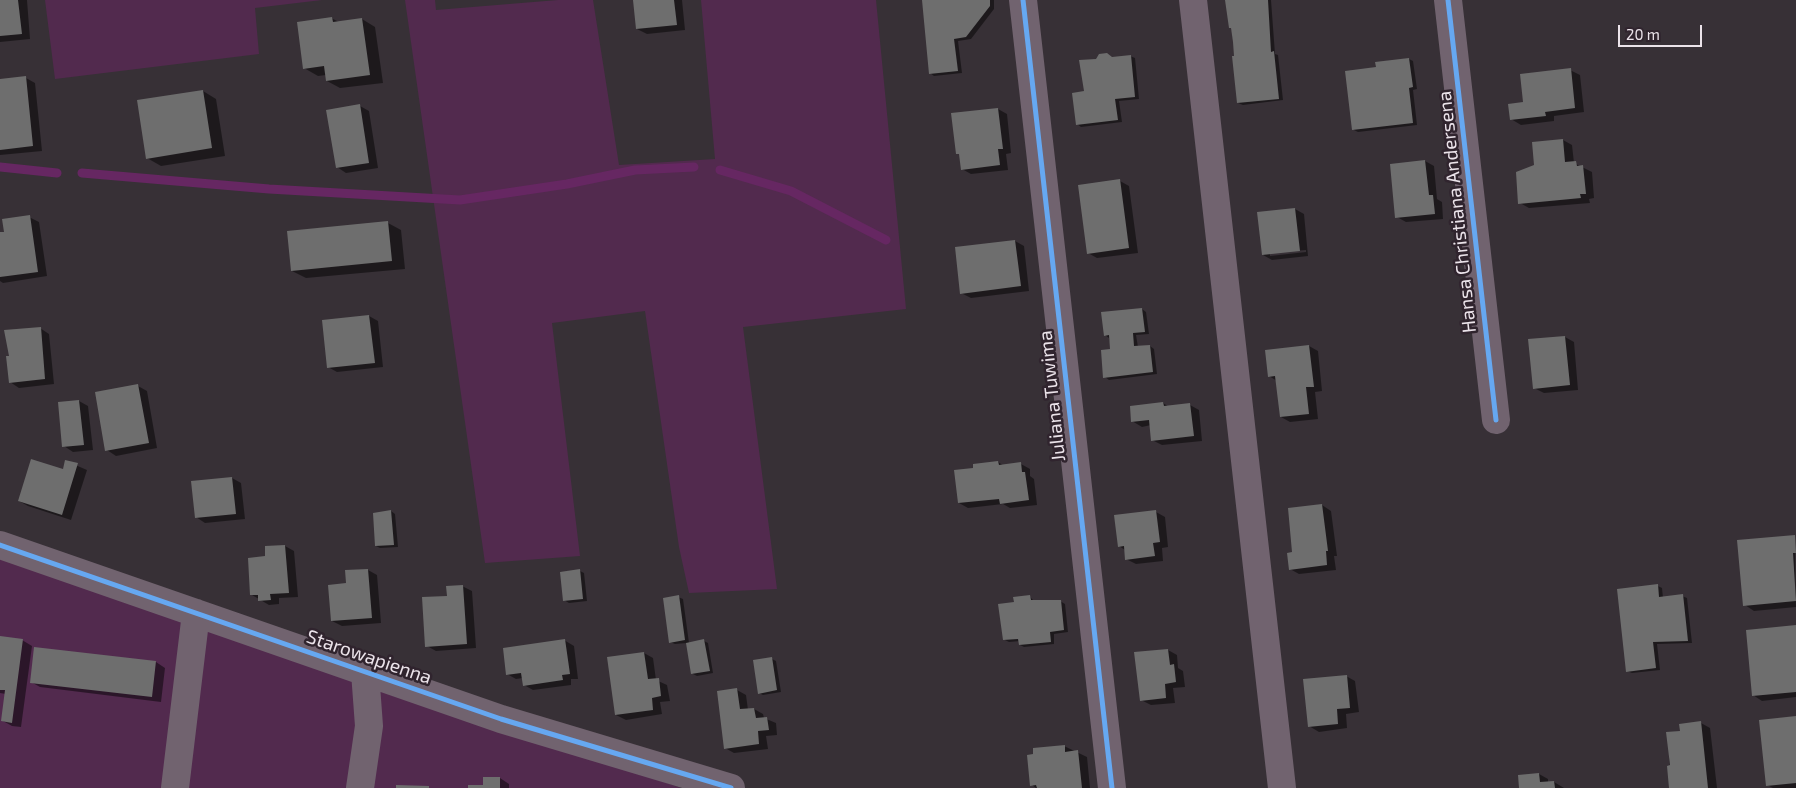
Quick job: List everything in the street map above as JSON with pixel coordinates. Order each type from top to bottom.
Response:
[{"type":"street","name":"Juliana Tuwima","points":[[1023,0],[1112,788]]},
{"type":"street","points":[[1193,0],[1282,788]]},
{"type":"street","name":"Hansa Christiana Andersena","points":[[1448,0],[1496,420]]},
{"type":"street","name":"Starowapienna","points":[[0,546],[501,719],[731,788]]},
{"type":"street","points":[[176,788],[196,613]]},
{"type":"street","points":[[360,788],[369,726],[364,672]]},
{"type":"shaded area","points":[[45,0],[322,0],[255,8],[259,54],[55,79]]},
{"type":"shaded area","points":[[405,0],[435,0],[436,10],[558,0],[593,0],[619,165],[715,159],[701,0],[876,0],[906,309],[743,327],[777,589],[689,593],[679,547],[645,311],[552,323],[580,556],[485,563]]},
{"type":"shaded area","points":[[0,550],[681,788],[0,788]]},
{"type":"building","points":[[0,0],[18,0],[22,34],[0,36]]},
{"type":"building","points":[[633,0],[674,0],[677,25],[636,29]]},
{"type":"building","points":[[922,0],[990,0],[990,6],[966,37],[954,39],[958,71],[929,74]]},
{"type":"building","points":[[1225,0],[1268,0],[1271,52],[1274,51],[1279,99],[1237,103],[1232,56],[1234,56],[1233,42]]},
{"type":"building","points":[[332,17],[333,22],[362,18],[370,75],[326,81],[324,66],[303,69],[297,22]]},
{"type":"building","points":[[1107,53],[1112,57],[1131,55],[1135,97],[1115,99],[1118,120],[1076,125],[1072,93],[1084,91],[1079,60],[1096,59],[1099,54]]},
{"type":"building","points":[[1409,58],[1413,87],[1409,88],[1413,123],[1352,130],[1345,71],[1376,67],[1375,62]]},
{"type":"building","points":[[1571,68],[1575,108],[1545,112],[1546,116],[1510,120],[1508,104],[1523,102],[1520,74]]},
{"type":"building","points":[[26,76],[33,146],[0,150],[0,79]]},
{"type":"building","points":[[203,90],[212,148],[146,159],[137,100]]},
{"type":"building","points":[[360,104],[369,163],[336,168],[326,110]]},
{"type":"building","points":[[998,108],[1003,149],[998,149],[1000,165],[961,170],[959,154],[956,154],[951,113]]},
{"type":"building","points":[[1563,139],[1565,162],[1576,161],[1577,166],[1583,165],[1586,194],[1580,194],[1581,198],[1518,204],[1516,172],[1534,165],[1532,142]]},
{"type":"building","points":[[1425,160],[1429,195],[1433,195],[1435,214],[1395,218],[1390,164]]},
{"type":"building","points":[[1120,179],[1129,248],[1087,254],[1078,185]]},
{"type":"building","points":[[1295,208],[1300,251],[1262,255],[1257,212]]},
{"type":"building","points":[[30,215],[38,272],[0,277],[0,232],[4,232],[2,219]]},
{"type":"building","points":[[388,221],[392,261],[291,271],[287,231]]},
{"type":"building","points":[[1015,240],[1021,286],[960,294],[955,247]]},
{"type":"building","points":[[1142,308],[1145,332],[1133,333],[1134,346],[1150,345],[1153,372],[1103,378],[1101,350],[1110,349],[1109,335],[1104,336],[1101,312]]},
{"type":"building","points":[[369,315],[375,363],[327,368],[322,320]]},
{"type":"building","points":[[41,327],[45,379],[9,383],[6,356],[9,356],[4,330]]},
{"type":"building","points":[[1565,336],[1570,385],[1533,389],[1528,339]]},
{"type":"building","points":[[1309,345],[1314,387],[1306,387],[1309,414],[1280,417],[1275,376],[1268,377],[1265,350]]},
{"type":"building","points":[[138,384],[149,443],[105,451],[95,392]]},
{"type":"building","points":[[79,400],[84,445],[62,447],[58,402]]},
{"type":"building","points":[[1163,402],[1164,406],[1190,403],[1194,436],[1151,441],[1149,420],[1131,422],[1130,406]]},
{"type":"building","points":[[31,459],[63,469],[65,460],[78,463],[62,515],[18,501]]},
{"type":"building","points":[[998,461],[999,465],[1021,462],[1022,472],[1025,472],[1029,500],[1000,504],[999,499],[958,503],[954,470],[973,468],[973,464]]},
{"type":"building","points":[[232,477],[236,514],[195,518],[191,481]]},
{"type":"building","points":[[1322,504],[1328,551],[1326,551],[1327,565],[1289,570],[1287,553],[1292,552],[1288,508]]},
{"type":"building","points":[[391,510],[394,545],[375,546],[373,513]]},
{"type":"building","points":[[1156,510],[1160,542],[1153,543],[1155,556],[1125,560],[1124,546],[1118,547],[1114,515]]},
{"type":"building","points":[[1795,535],[1796,553],[1793,553],[1796,601],[1743,606],[1737,540]]},
{"type":"building","points":[[285,545],[289,593],[270,594],[271,600],[258,601],[258,595],[250,595],[248,558],[265,556],[265,546]]},
{"type":"building","points":[[368,569],[372,618],[331,621],[328,585],[346,583],[345,570]]},
{"type":"building","points":[[580,569],[583,599],[563,601],[560,572]]},
{"type":"building","points":[[1658,584],[1659,597],[1683,594],[1688,641],[1653,642],[1656,668],[1626,672],[1617,589]]},
{"type":"building","points":[[463,585],[467,644],[425,647],[422,597],[447,596],[446,586]]},
{"type":"building","points":[[679,595],[685,640],[669,643],[663,598]]},
{"type":"building","points":[[1030,595],[1031,600],[1061,600],[1064,630],[1050,632],[1051,642],[1019,645],[1018,639],[1003,640],[998,604],[1014,602],[1013,597]]},
{"type":"building","points":[[1796,625],[1796,692],[1752,696],[1746,630]]},
{"type":"building","points":[[0,636],[23,639],[12,723],[1,721],[5,690],[0,690]]},
{"type":"building","points":[[565,639],[570,674],[562,675],[563,680],[523,686],[521,673],[506,675],[503,648]]},
{"type":"building","points":[[704,639],[710,671],[691,674],[686,643]]},
{"type":"building","points":[[34,647],[156,661],[152,697],[30,683]]},
{"type":"building","points":[[1168,649],[1170,665],[1174,664],[1176,682],[1165,684],[1166,698],[1140,701],[1134,652]]},
{"type":"building","points":[[644,652],[648,679],[659,678],[661,696],[652,698],[653,710],[615,715],[607,657]]},
{"type":"building","points":[[772,657],[777,690],[758,694],[753,660]]},
{"type":"building","points":[[1347,675],[1350,708],[1337,709],[1338,724],[1308,727],[1303,679]]},
{"type":"building","points":[[737,688],[740,709],[754,708],[756,718],[767,717],[769,730],[758,731],[759,744],[724,749],[717,691]]},
{"type":"building","points":[[1796,716],[1796,783],[1766,786],[1759,720]]},
{"type":"building","points":[[1701,721],[1708,788],[1669,788],[1667,766],[1670,765],[1666,732],[1680,731],[1679,724]]},
{"type":"building","points":[[1065,745],[1065,752],[1078,750],[1082,788],[1037,788],[1036,785],[1030,786],[1027,755],[1033,754],[1033,748]]},
{"type":"building","points":[[1539,773],[1540,782],[1554,781],[1555,788],[1519,788],[1518,775]]},
{"type":"building","points":[[483,777],[500,777],[500,788],[468,788],[468,785],[483,785]]},
{"type":"building","points":[[396,785],[429,786],[429,788],[396,788]]},
{"type":"waterway","points":[[0,167],[57,173]]},
{"type":"waterway","points":[[82,173],[269,189],[460,200],[567,184],[635,170],[694,167]]},
{"type":"waterway","points":[[720,170],[791,191],[886,240]]},
{"type":"cycle path","points":[[1023,0],[1112,788]]},
{"type":"cycle path","points":[[1448,0],[1496,420]]},
{"type":"cycle path","points":[[0,545],[501,719],[731,788]]}]
